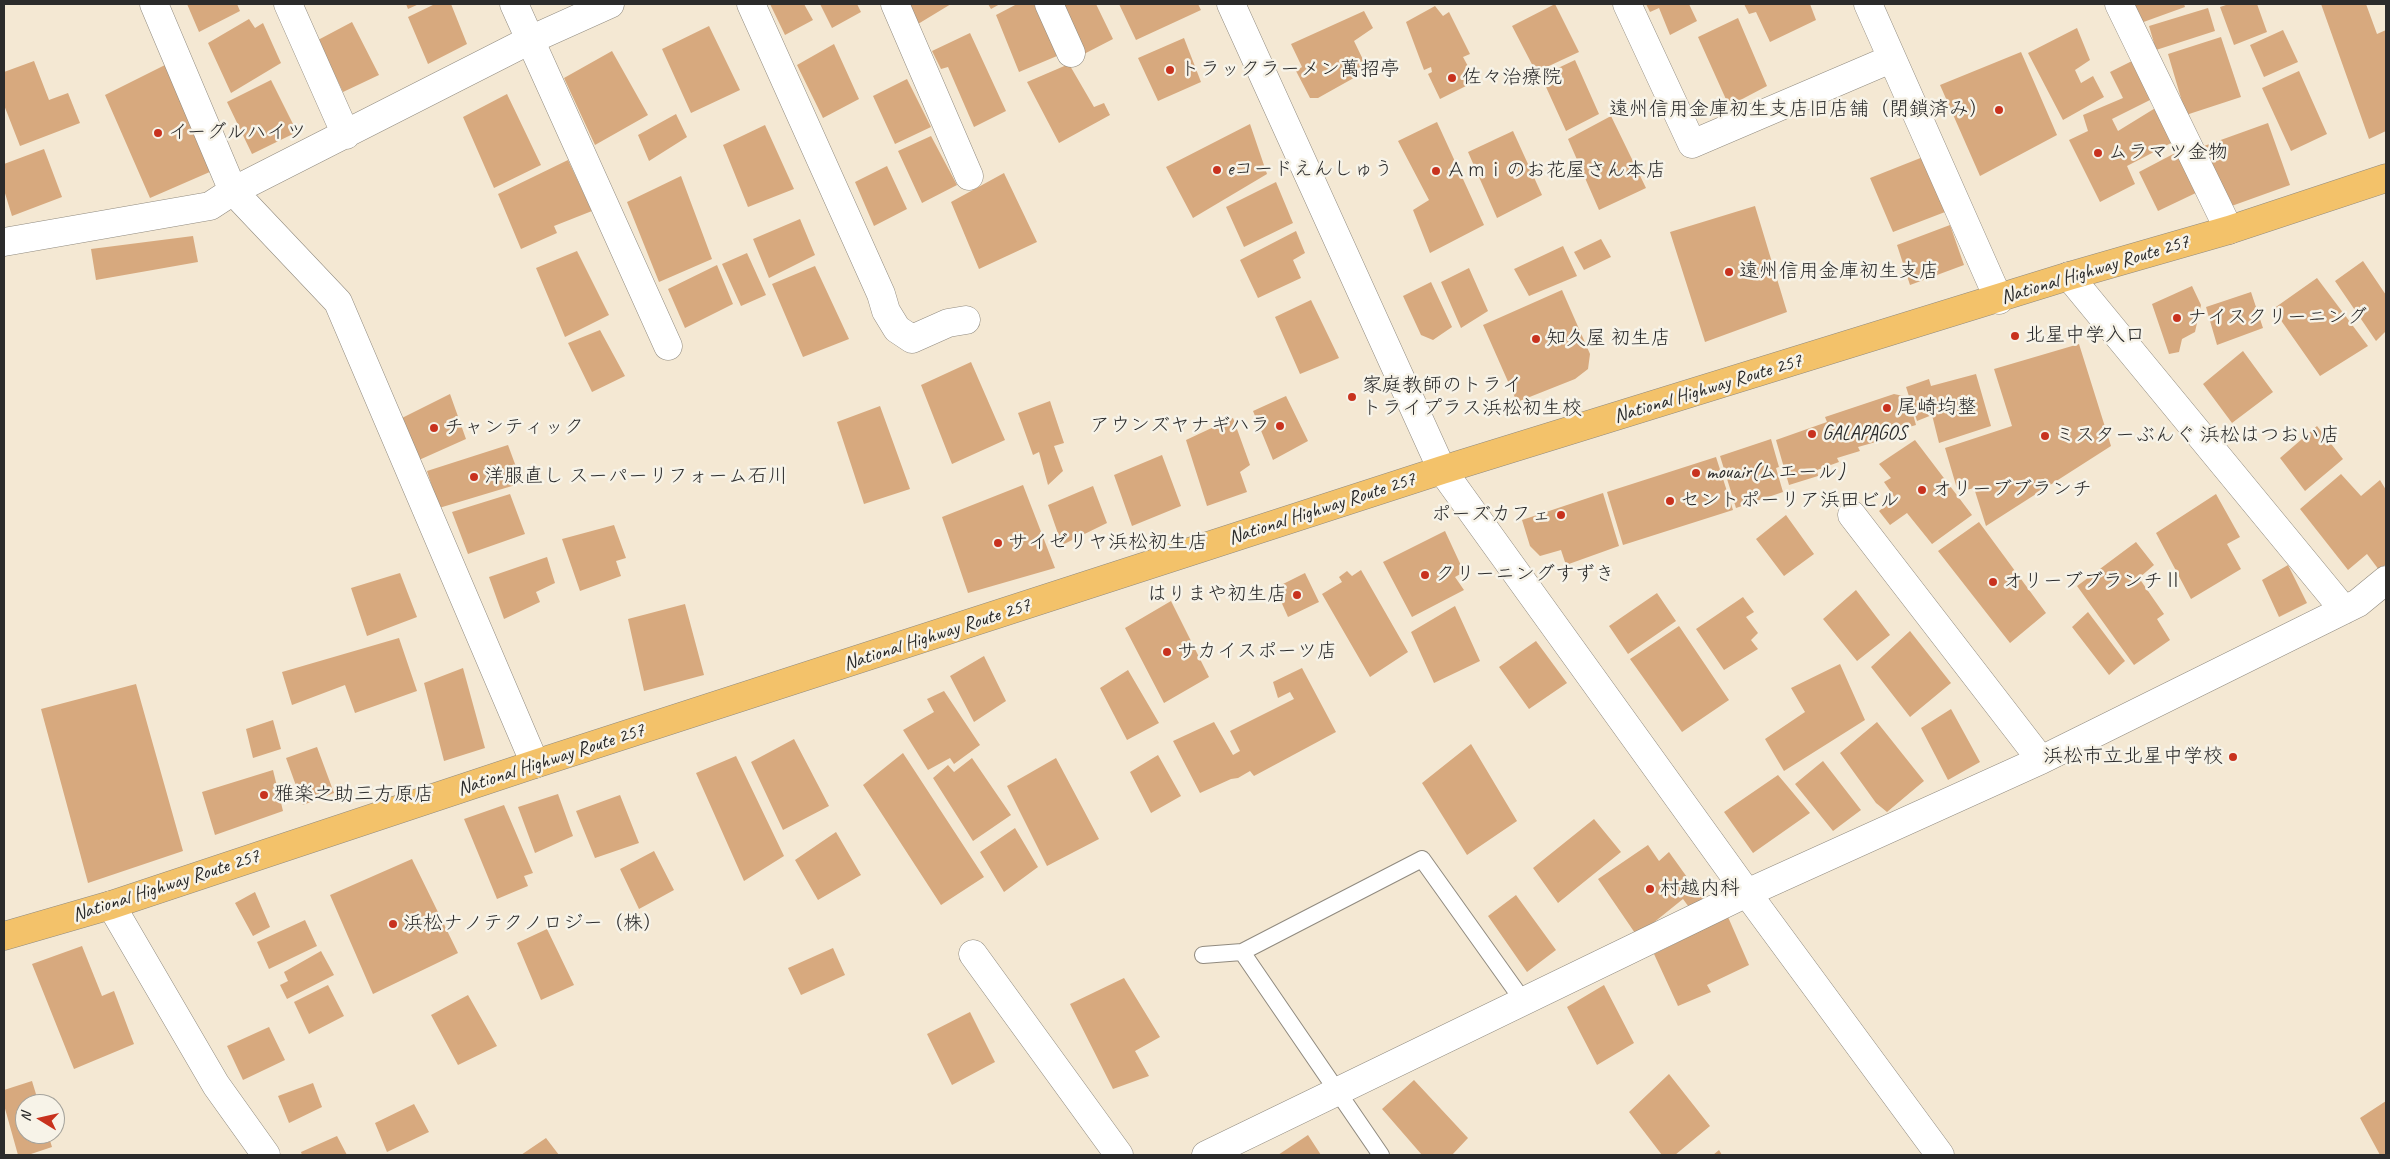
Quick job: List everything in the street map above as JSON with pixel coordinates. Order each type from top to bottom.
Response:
[{"type":"highway","name":"National Highway Route 257","points":[[4,936],[111,905],[535,764],[1442,470],[1999,300],[2069,276],[2230,230],[2386,178]]},
{"type":"street","points":[[154,4],[234,191],[338,302],[535,764]]},
{"type":"street","points":[[288,4],[346,135]]},
{"type":"street","points":[[514,4],[668,346]]},
{"type":"street","points":[[4,239],[210,206],[234,191],[530,40],[610,4]]},
{"type":"street","points":[[751,4],[881,294],[886,311],[897,329],[912,339],[948,323],[966,320]]},
{"type":"street","points":[[895,4],[969,176]]},
{"type":"street","points":[[1049,4],[1070,53]]},
{"type":"street","points":[[1231,4],[1442,470],[1747,894],[1940,1155]]},
{"type":"street","points":[[1627,4],[1692,144],[1891,59]]},
{"type":"street","points":[[1868,4],[1999,300]]},
{"type":"street","points":[[2119,4],[2230,230]]},
{"type":"street","points":[[2069,276],[2344,610]]},
{"type":"street","points":[[1852,515],[2041,760]]},
{"type":"street","points":[[1206,1155],[1747,894],[2041,760],[2358,603],[2386,580]]},
{"type":"street","points":[[111,905],[216,1085],[266,1155]]},
{"type":"street","points":[[973,954],[1119,1155]]},
{"type":"lane","points":[[1203,955],[1242,952],[1422,859],[1524,1002]]},
{"type":"lane","points":[[1242,952],[1381,1155]]},
{"type":"building","points":[[187,4],[237,4],[240,11],[199,32]]},
{"type":"building","points":[[406,4],[419,4],[408,9]]},
{"type":"building","points":[[435,4],[451,4],[467,44],[428,64],[408,17]]},
{"type":"building","points":[[770,4],[804,4],[813,20],[785,35]]},
{"type":"building","points":[[820,4],[857,4],[861,12],[832,28]]},
{"type":"building","points":[[907,4],[951,4],[918,24]]},
{"type":"building","points":[[988,4],[1000,4],[991,9]]},
{"type":"building","points":[[1017,4],[1034,4],[1057,56],[1019,72],[996,15]]},
{"type":"building","points":[[1063,4],[1096,4],[1113,39],[1084,54]]},
{"type":"building","points":[[1119,4],[1198,4],[1201,10],[1136,40]]},
{"type":"building","points":[[1555,4],[1579,52],[1536,72],[1512,26]]},
{"type":"building","points":[[1646,4],[1689,4],[1697,21],[1670,35],[1659,8],[1650,12]]},
{"type":"building","points":[[1744,4],[1810,4],[1816,20],[1770,42],[1756,12],[1749,14]]},
{"type":"building","points":[[2131,4],[2184,4],[2185,7],[2138,24]]},
{"type":"building","points":[[2229,4],[2257,4],[2267,32],[2234,45],[2220,7]]},
{"type":"building","points":[[2321,4],[2366,4],[2377,34],[2386,30],[2386,131],[2369,139]]},
{"type":"building","points":[[1435,6],[1443,16],[1449,12],[1470,54],[1463,57],[1476,81],[1440,99],[1428,74],[1432,72],[1431,67],[1424,70],[1406,22]]},
{"type":"building","points":[[2208,8],[2215,31],[2156,50],[2149,26]]},
{"type":"building","points":[[1364,11],[1373,28],[1354,41],[1368,70],[1318,98],[1310,98],[1296,71],[1302,67],[1291,44]]},
{"type":"building","points":[[1738,18],[1767,86],[1729,106],[1698,37]]},
{"type":"building","points":[[249,19],[255,28],[263,23],[281,63],[231,93],[208,43]]},
{"type":"building","points":[[352,22],[379,75],[343,92],[318,40]]},
{"type":"building","points":[[709,26],[740,90],[691,113],[662,49]]},
{"type":"building","points":[[2077,28],[2090,60],[2075,70],[2081,83],[2093,76],[2104,97],[2063,120],[2028,53]]},
{"type":"building","points":[[2283,30],[2298,62],[2264,77],[2250,45]]},
{"type":"building","points":[[970,33],[1006,111],[974,127],[948,67],[941,69],[932,51]]},
{"type":"building","points":[[2221,37],[2241,97],[2186,115],[2168,54]]},
{"type":"building","name":"トラックラーメン萬招亭","points":[[1184,38],[1201,82],[1158,101],[1138,58]]},
{"type":"building","points":[[834,44],[859,99],[823,118],[797,65]]},
{"type":"building","points":[[612,51],[648,115],[595,145],[564,78]]},
{"type":"building","name":"遠州信用金庫初生支店旧店舗（閉鎖済み）","points":[[2021,52],[2057,135],[1980,176],[1940,85]]},
{"type":"building","points":[[1575,60],[1599,114],[1566,131],[1541,76]]},
{"type":"building","points":[[2134,60],[2154,98],[2112,119],[2118,131],[2157,107],[2173,142],[2127,166],[2135,184],[2100,202],[2069,140],[2088,131],[2083,115],[2123,98],[2110,72]]},
{"type":"building","points":[[34,61],[49,100],[68,93],[80,123],[20,146],[4,105],[4,72]]},
{"type":"building","points":[[1069,64],[1094,107],[1104,103],[1110,115],[1059,143],[1027,82]]},
{"type":"building","name":"イーグルハイツ","points":[[165,65],[212,171],[150,198],[105,95]]},
{"type":"building","points":[[2299,71],[2327,134],[2291,151],[2262,88]]},
{"type":"building","points":[[907,79],[931,127],[895,144],[873,96]]},
{"type":"building","points":[[271,80],[297,132],[252,154],[227,102]]},
{"type":"building","points":[[507,94],[541,165],[494,188],[463,117]]},
{"type":"building","points":[[676,114],[687,137],[649,161],[638,135]]},
{"type":"building","points":[[1611,116],[1646,188],[1599,210],[1568,139]]},
{"type":"building","name":"Ａｍｉのお花屋さん本店","points":[[1437,122],[1484,225],[1430,253],[1413,210],[1429,200],[1398,141]]},
{"type":"building","points":[[2268,123],[2290,185],[2226,208],[2204,146]]},
{"type":"building","name":"eコードえんしゅう","points":[[1250,124],[1267,174],[1193,218],[1166,167]]},
{"type":"building","points":[[765,125],[794,189],[748,207],[723,145]]},
{"type":"building","points":[[1513,131],[1542,195],[1497,218],[1468,152]]},
{"type":"building","points":[[931,136],[957,185],[922,203],[898,151]]},
{"type":"building","points":[[44,149],[62,197],[12,216],[4,190],[4,164]]},
{"type":"building","points":[[2179,151],[2200,191],[2158,211],[2139,172]]},
{"type":"building","points":[[1923,157],[1945,212],[1893,232],[1870,178]]},
{"type":"building","points":[[568,160],[592,211],[554,226],[557,233],[521,249],[498,194]]},
{"type":"building","points":[[887,166],[907,209],[874,226],[855,182]]},
{"type":"building","points":[[1004,173],[1037,242],[979,269],[951,202]]},
{"type":"building","points":[[681,176],[712,259],[659,282],[627,202]]},
{"type":"building","points":[[1276,182],[1293,223],[1244,247],[1226,207]]},
{"type":"building","name":"遠州信用金庫初生支店","points":[[1755,206],[1787,312],[1705,342],[1670,232]]},
{"type":"building","points":[[800,219],[815,255],[769,278],[753,239]]},
{"type":"building","points":[[1950,225],[1964,265],[1910,285],[1897,245]]},
{"type":"building","points":[[1296,231],[1305,253],[1293,260],[1301,278],[1258,298],[1240,260]]},
{"type":"building","points":[[193,236],[198,262],[96,280],[91,249]]},
{"type":"building","points":[[1601,239],[1611,257],[1584,270],[1574,252]]},
{"type":"building","points":[[1563,246],[1577,276],[1529,296],[1514,269]]},
{"type":"building","points":[[577,251],[609,315],[565,337],[536,268]]},
{"type":"building","points":[[747,253],[766,295],[741,306],[722,264]]},
{"type":"building","points":[[2363,261],[2386,295],[2386,331],[2376,341],[2335,281]]},
{"type":"building","points":[[717,265],[733,304],[685,328],[668,289]]},
{"type":"building","points":[[815,266],[849,339],[803,357],[772,284]]},
{"type":"building","points":[[1469,268],[1488,311],[1461,328],[1441,282]]},
{"type":"building","points":[[2317,278],[2368,346],[2320,376],[2273,309]]},
{"type":"building","points":[[1431,282],[1452,327],[1433,340],[1421,335],[1403,296]]},
{"type":"building","name":"ナイスクリーニング","points":[[2192,286],[2201,305],[2195,332],[2182,339],[2179,352],[2169,354],[2152,304]]},
{"type":"building","name":"知久屋 初生店","points":[[1562,290],[1590,354],[1588,369],[1575,379],[1517,402],[1483,325]]},
{"type":"building","points":[[2251,292],[2263,328],[2217,345],[2206,307]]},
{"type":"building","points":[[1311,300],[1339,358],[1300,374],[1275,317]]},
{"type":"building","points":[[600,330],[625,376],[592,392],[568,343]]},
{"type":"building","name":"ミスターぶんぐ 浜松はつおい店","points":[[2079,344],[2111,446],[1986,526],[1974,488],[1958,492],[1945,448],[2012,426],[1994,369]]},
{"type":"building","points":[[2243,351],[2273,392],[2232,423],[2203,384]]},
{"type":"building","points":[[971,362],[1005,440],[952,464],[921,385]]},
{"type":"building","points":[[1976,374],[1991,426],[1939,443],[1932,415],[1917,421],[1906,387],[1929,379],[1931,386]]},
{"type":"building","name":"チャンティック","points":[[450,394],[466,439],[419,460],[402,418]]},
{"type":"building","points":[[1894,394],[1908,397],[1916,425],[1882,435],[1883,440],[1858,447],[1860,451],[1837,458],[1839,462],[1817,470],[1818,476],[1789,485],[1776,440],[1827,422],[1825,417]]},
{"type":"building","name":"アウンズヤナギハラ","points":[[1286,396],[1308,441],[1273,460],[1253,411]]},
{"type":"building","points":[[1050,401],[1064,443],[1054,446],[1063,471],[1048,485],[1039,452],[1033,455],[1018,413]]},
{"type":"building","points":[[880,406],[910,489],[864,504],[837,422]]},
{"type":"building","points":[[1233,418],[1250,465],[1240,472],[1247,492],[1207,506],[1186,440]]},
{"type":"building","points":[[2317,426],[2343,459],[2305,491],[2280,458]]},
{"type":"building","points":[[1771,439],[1779,467],[1776,468],[1783,492],[1736,508],[1720,456]]},
{"type":"building","name":"オリーブブランチ","points":[[1915,440],[1972,515],[1932,544],[1907,513],[1890,525],[1879,511],[1895,498],[1884,482],[1891,478],[1879,464]]},
{"type":"building","name":"洋服直し スーパーリフォーム石川","points":[[508,445],[522,483],[439,508],[427,471]]},
{"type":"building","points":[[1162,455],[1181,506],[1132,526],[1114,475]]},
{"type":"building","name":"セントポーリア浜田ビル","points":[[1716,457],[1733,510],[1623,545],[1607,492]]},
{"type":"building","points":[[2341,474],[2361,496],[2380,480],[2386,490],[2386,564],[2379,570],[2367,554],[2348,570],[2300,509]]},
{"type":"building","name":"サイゼリヤ浜松初生店","points":[[1023,485],[1055,568],[968,593],[942,517]]},
{"type":"building","points":[[1093,486],[1107,523],[1062,545],[1048,505]]},
{"type":"building","points":[[1603,493],[1619,546],[1566,565],[1561,550],[1540,556],[1530,546],[1522,520]]},
{"type":"building","points":[[510,494],[525,534],[468,554],[452,512]]},
{"type":"building","points":[[2216,494],[2240,537],[2227,544],[2241,569],[2191,599],[2156,533]]},
{"type":"building","points":[[1786,515],[1814,554],[1784,576],[1756,539]]},
{"type":"building","name":"オリーブブランチⅡ","points":[[1979,522],[2046,613],[2010,643],[1938,551]]},
{"type":"building","points":[[614,525],[626,558],[616,561],[621,576],[580,591],[562,539]]},
{"type":"building","name":"クリーニングすずき","points":[[1445,531],[1464,572],[1455,577],[1464,590],[1412,617],[1383,562]]},
{"type":"building","points":[[2136,542],[2154,565],[2139,578],[2164,614],[2157,619],[2170,640],[2134,665],[2077,586]]},
{"type":"building","points":[[547,557],[555,583],[536,592],[540,602],[504,619],[489,577]]},
{"type":"building","points":[[2288,565],[2307,603],[2279,617],[2262,580]]},
{"type":"building","points":[[1361,570],[1408,652],[1370,677],[1322,594],[1342,582],[1339,577],[1347,571],[1352,576]]},
{"type":"building","points":[[400,573],[417,617],[367,636],[351,588]]},
{"type":"building","name":"はりまや初生店","points":[[1305,573],[1319,602],[1288,617],[1275,588]]},
{"type":"building","points":[[1856,590],[1890,635],[1857,661],[1823,619]]},
{"type":"building","points":[[1657,593],[1676,621],[1628,654],[1609,626]]},
{"type":"building","points":[[1743,597],[1754,612],[1746,617],[1758,633],[1751,640],[1758,649],[1724,670],[1696,629]]},
{"type":"building","name":"サカイスポーツ店","points":[[1171,601],[1209,677],[1164,703],[1125,628]]},
{"type":"building","points":[[685,604],[704,675],[644,691],[628,619]]},
{"type":"building","points":[[1455,606],[1480,661],[1434,683],[1411,632]]},
{"type":"building","points":[[2088,612],[2125,661],[2109,675],[2072,627]]},
{"type":"building","points":[[1679,626],[1729,700],[1682,732],[1630,659]]},
{"type":"building","points":[[1910,631],[1951,683],[1910,717],[1871,667]]},
{"type":"building","points":[[399,638],[417,691],[355,713],[345,685],[292,705],[282,672]]},
{"type":"building","points":[[1536,641],[1567,683],[1529,709],[1499,667]]},
{"type":"building","points":[[984,656],[1006,701],[974,722],[950,676]]},
{"type":"building","points":[[1840,664],[1865,720],[1784,771],[1765,739],[1805,712],[1791,688]]},
{"type":"building","points":[[463,668],[485,748],[444,761],[424,683]]},
{"type":"building","points":[[1302,668],[1336,732],[1254,776],[1250,771],[1238,778],[1231,779],[1200,793],[1173,741],[1214,722],[1233,755],[1240,751],[1230,731],[1294,699],[1290,692],[1278,698],[1273,682]]},
{"type":"building","points":[[1128,670],[1159,723],[1127,740],[1100,688]]},
{"type":"building","points":[[136,684],[183,851],[88,883],[41,709]]},
{"type":"building","points":[[944,691],[980,745],[954,764],[950,758],[928,770],[903,730],[934,712],[927,699]]},
{"type":"building","points":[[1951,709],[1980,762],[1948,780],[1921,728]]},
{"type":"building","points":[[273,720],[281,749],[253,758],[246,729]]},
{"type":"building","points":[[1877,722],[1924,781],[1887,812],[1876,803],[1840,753]]},
{"type":"building","points":[[794,739],[829,806],[783,830],[751,762]]},
{"type":"building","points":[[1471,744],[1517,821],[1467,855],[1422,783]]},
{"type":"building","points":[[317,747],[334,793],[303,805],[286,758]]},
{"type":"building","points":[[903,753],[984,877],[941,905],[863,785]]},
{"type":"building","points":[[1158,755],[1181,796],[1151,813],[1130,772]]},
{"type":"building","points":[[736,756],[784,856],[744,881],[696,773]]},
{"type":"building","points":[[972,758],[1011,815],[973,841],[933,778],[948,765],[954,772]]},
{"type":"building","points":[[1056,758],[1099,839],[1047,866],[1007,786]]},
{"type":"building","points":[[1823,761],[1861,810],[1833,831],[1795,784]]},
{"type":"building","points":[[273,770],[283,811],[215,835],[202,792]]},
{"type":"building","points":[[1778,775],[1810,813],[1753,853],[1724,812]]},
{"type":"building","points":[[558,794],[573,836],[535,853],[518,807]]},
{"type":"building","points":[[620,795],[639,843],[595,858],[576,811]]},
{"type":"building","points":[[504,805],[533,873],[524,876],[528,886],[497,899],[464,819]]},
{"type":"building","points":[[1594,819],[1621,852],[1558,903],[1533,868]]},
{"type":"building","points":[[1015,828],[1038,867],[1004,892],[980,852]]},
{"type":"building","points":[[836,832],[861,875],[818,900],[795,860]]},
{"type":"building","name":"村越内科","points":[[1648,845],[1659,861],[1669,852],[1707,905],[1694,914],[1683,899],[1637,936],[1598,879]]},
{"type":"building","points":[[654,851],[674,890],[639,909],[620,869]]},
{"type":"building","name":"浜松ナノテクノロジー（株）","points":[[412,859],[458,953],[373,994],[330,895]]},
{"type":"building","points":[[255,892],[270,927],[253,936],[235,903]]},
{"type":"building","points":[[1516,895],[1556,950],[1527,972],[1488,916]]},
{"type":"building","points":[[1728,917],[1749,965],[1707,985],[1711,992],[1678,1006],[1654,954]]},
{"type":"building","points":[[305,920],[317,946],[269,969],[257,942]]},
{"type":"building","points":[[547,929],[574,985],[541,1000],[517,943]]},
{"type":"building","points":[[82,946],[102,996],[114,991],[134,1044],[74,1069],[32,964]]},
{"type":"building","points":[[833,948],[845,975],[801,995],[788,968]]},
{"type":"building","points":[[321,951],[334,975],[287,999],[280,985],[288,981],[284,972]]},
{"type":"building","points":[[1124,978],[1160,1037],[1135,1051],[1149,1076],[1113,1089],[1070,1004]]},
{"type":"building","points":[[328,985],[344,1016],[309,1034],[294,1002]]},
{"type":"building","points":[[1604,985],[1634,1043],[1597,1065],[1567,1007]]},
{"type":"building","points":[[468,995],[497,1046],[458,1065],[431,1015]]},
{"type":"building","points":[[970,1012],[995,1062],[952,1085],[927,1034]]},
{"type":"building","points":[[269,1027],[285,1060],[243,1080],[227,1046]]},
{"type":"building","points":[[1669,1074],[1710,1126],[1675,1155],[1662,1155],[1629,1112]]},
{"type":"building","points":[[1414,1080],[1468,1138],[1452,1155],[1422,1155],[1382,1109]]},
{"type":"building","points":[[32,1081],[36,1094],[15,1094],[15,1144],[51,1144],[52,1147],[28,1155],[18,1155],[4,1105],[4,1090]]},
{"type":"building","points":[[313,1083],[322,1107],[289,1123],[278,1096]]},
{"type":"building","points":[[2386,1101],[2386,1155],[2380,1155],[2360,1118]]},
{"type":"building","points":[[414,1104],[429,1132],[387,1152],[375,1123]]},
{"type":"building","points":[[1308,1135],[1321,1155],[1278,1155]]},
{"type":"building","points":[[337,1136],[347,1155],[302,1155],[301,1152]]},
{"type":"building","points":[[546,1138],[559,1155],[521,1155]]},
{"type":"building","points":[[1719,1150],[1722,1155],[1713,1155]]},
{"type":"place","name":"トラックラーメン萬招亭","points":[[1170,70]]},
{"type":"place","name":"佐々治療院","points":[[1452,78]]},
{"type":"place","name":"遠州信用金庫初生支店旧店舗（閉鎖済み）","points":[[1999,110]]},
{"type":"place","name":"イーグルハイツ","points":[[158,133]]},
{"type":"place","name":"ムラマツ金物","points":[[2098,153]]},
{"type":"place","name":"eコードえんしゅう","points":[[1217,170]]},
{"type":"place","name":"Ａｍｉのお花屋さん本店","points":[[1436,171]]},
{"type":"place","name":"遠州信用金庫初生支店","points":[[1729,272]]},
{"type":"place","name":"ナイスクリーニング","points":[[2177,318]]},
{"type":"place","name":"北星中学入口","points":[[2015,336]]},
{"type":"place","name":"知久屋 初生店","points":[[1536,339]]},
{"type":"place","name":"家庭教師のトライ トライプラス浜松初生校","points":[[1352,397]]},
{"type":"place","name":"尾崎均整","points":[[1887,408]]},
{"type":"place","name":"アウンズヤナギハラ","points":[[1280,426]]},
{"type":"place","name":"チャンティック","points":[[434,428]]},
{"type":"place","name":"GALAPAGOS","points":[[1812,434]]},
{"type":"place","name":"ミスターぶんぐ 浜松はつおい店","points":[[2045,436]]},
{"type":"place","name":"mouair(ムエール)","points":[[1696,473]]},
{"type":"place","name":"洋服直し スーパーリフォーム石川","points":[[474,477]]},
{"type":"place","name":"オリーブブランチ","points":[[1922,490]]},
{"type":"place","name":"セントポーリア浜田ビル","points":[[1670,501]]},
{"type":"place","name":"ポーズカフェ","points":[[1561,515]]},
{"type":"place","name":"サイゼリヤ浜松初生店","points":[[998,543]]},
{"type":"place","name":"クリーニングすずき","points":[[1425,575]]},
{"type":"place","name":"オリーブブランチⅡ","points":[[1993,582]]},
{"type":"place","name":"はりまや初生店","points":[[1297,595]]},
{"type":"place","name":"サカイスポーツ店","points":[[1167,652]]},
{"type":"place","name":"浜松市立北星中学校","points":[[2233,757]]},
{"type":"place","name":"雅楽之助三方原店","points":[[264,795]]},
{"type":"place","name":"村越内科","points":[[1650,889]]},
{"type":"place","name":"浜松ナノテクノロジー（株）","points":[[393,924]]}]
